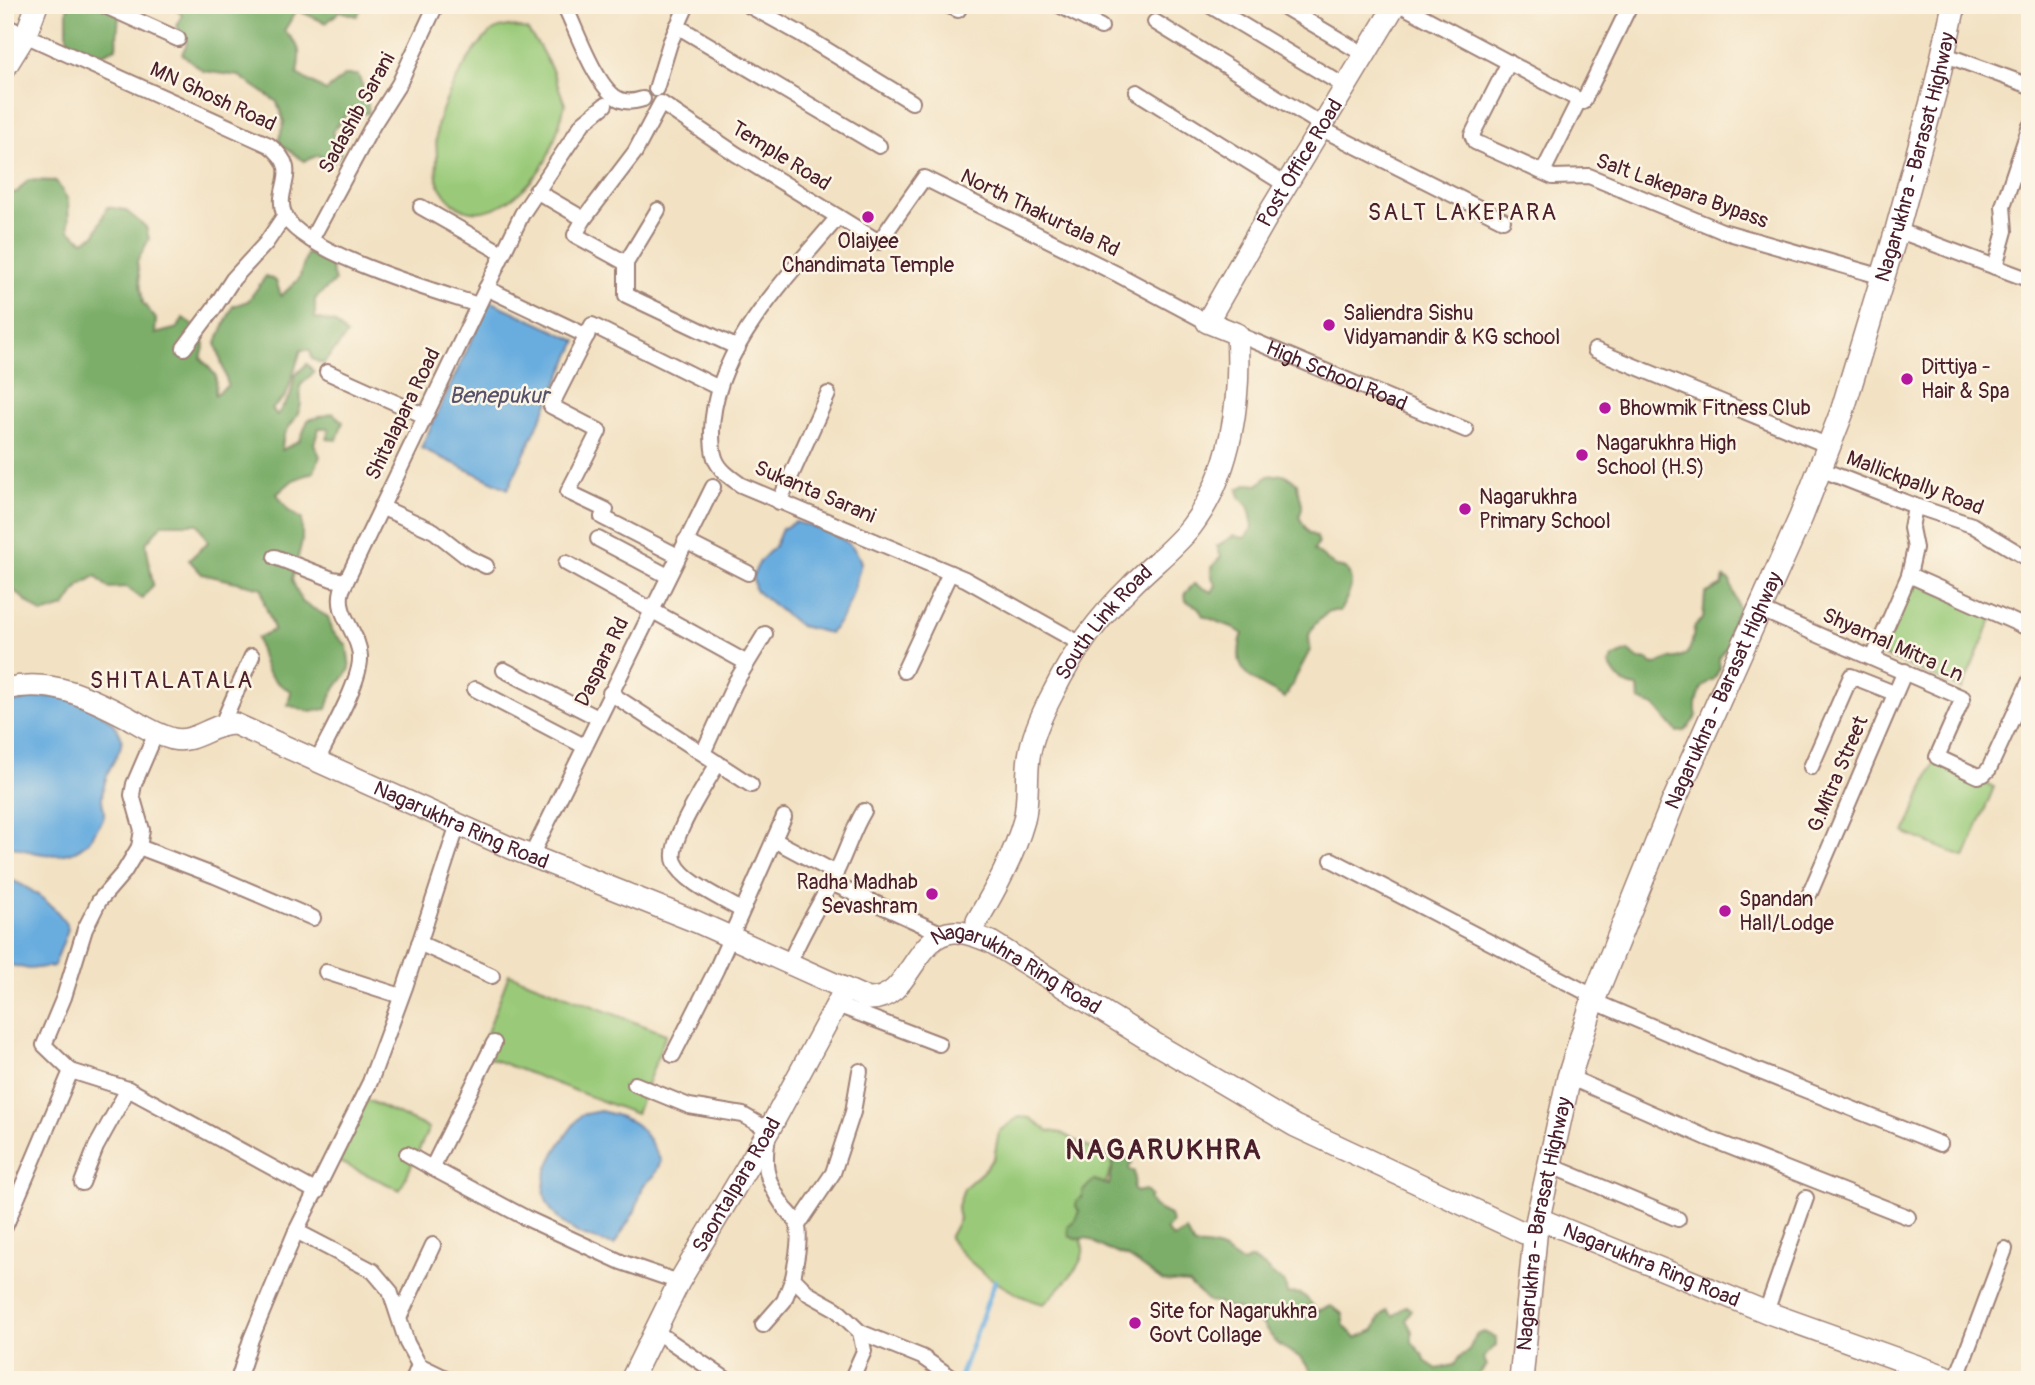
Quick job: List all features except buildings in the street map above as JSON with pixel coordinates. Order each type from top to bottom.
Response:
[{"type":"main road","points":[[5,68],[26,34],[37,5]]},
{"type":"main road","name":"Post Office Road","points":[[1207,322],[1395,5]]},
{"type":"main road","name":"Nagarukhra - Barasat Highway","points":[[1521,1380],[1536,1227],[1569,1077],[1594,999],[1678,791],[1820,469],[1842,412],[1897,230],[1954,5]]},
{"type":"main road","name":"High School Road","points":[[1207,322],[1237,334]]},
{"type":"main road","name":"South Link Road","points":[[977,921],[1011,857],[1024,820],[1029,756],[1053,692],[1107,611],[1175,546],[1206,503],[1230,438],[1239,363],[1237,334]]},
{"type":"main road","points":[[5,688],[20,685],[55,686],[86,695],[156,733],[176,739],[190,739],[222,723]]},
{"type":"main road","name":"Nagarukhra Ring Road","points":[[222,723],[235,724],[531,856],[729,937],[789,964],[841,997],[881,1000],[891,993],[931,942],[950,933],[991,942],[1295,1126],[1524,1233],[1547,1222],[1766,1312],[1956,1380]]},
{"type":"main road","points":[[950,933],[977,921],[991,942]]},
{"type":"main road","name":"Saontalpara Road","points":[[631,1380],[679,1282],[769,1130],[841,997]]},
{"type":"street","points":[[103,5],[178,39]]},
{"type":"street","name":"Sadashib Sarani","points":[[312,240],[373,125],[399,84],[436,5]]},
{"type":"street","points":[[569,5],[567,11],[607,98],[624,101],[643,99],[662,103]]},
{"type":"street","points":[[643,99],[656,89],[677,26],[687,5]]},
{"type":"street","points":[[748,5],[912,102]]},
{"type":"street","points":[[947,5],[958,10],[961,5]]},
{"type":"street","points":[[1059,5],[1101,27]]},
{"type":"street","points":[[1209,5],[1346,87]]},
{"type":"street","points":[[1281,5],[1365,55]]},
{"type":"street","points":[[1401,5],[1583,102],[1630,5]]},
{"type":"street","points":[[1155,22],[1321,126],[1503,220]]},
{"type":"street","name":"MN Ghosh Road","points":[[5,26],[269,145],[286,163],[282,203],[285,215]]},
{"type":"street","points":[[677,26],[879,146]]},
{"type":"street","points":[[1943,54],[2030,86]]},
{"type":"street","name":"Salt Lakepara Bypass","points":[[1508,62],[1472,139],[1543,172],[1559,177],[1589,176],[1723,232],[1883,277]]},
{"type":"street","points":[[656,89],[662,103]]},
{"type":"street","points":[[1137,92],[1286,185]]},
{"type":"street","name":"Shitalapara Road","points":[[317,761],[357,676],[361,658],[357,640],[342,612],[339,600],[346,581],[502,253],[536,191],[583,123],[607,98]]},
{"type":"street","points":[[1543,172],[1579,100]]},
{"type":"street","points":[[626,264],[575,235],[635,152],[662,103]]},
{"type":"street","name":"Temple Road","points":[[662,103],[736,154],[879,242]]},
{"type":"street","points":[[1995,267],[2005,231],[2003,206],[2030,126]]},
{"type":"street","name":"North Thakurtala Rd","points":[[879,242],[924,178],[1207,322]]},
{"type":"street","points":[[536,191],[584,219]]},
{"type":"street","points":[[421,207],[502,253]]},
{"type":"street","points":[[658,210],[626,264],[626,295],[738,348]]},
{"type":"street","points":[[184,348],[233,279],[266,243],[285,215],[290,223],[312,240],[335,253],[478,305]]},
{"type":"street","points":[[741,485],[729,481],[713,486],[715,460],[712,421],[719,388],[738,348],[763,308],[838,217]]},
{"type":"street","points":[[1897,230],[2030,280]]},
{"type":"street","points":[[486,288],[587,336]]},
{"type":"street","points":[[678,556],[602,517],[606,510],[568,492],[598,431],[551,406],[592,325],[719,388]]},
{"type":"street","name":"High School Road","points":[[1237,334],[1466,430]]},
{"type":"street","points":[[1595,349],[1829,446]]},
{"type":"street","points":[[327,372],[425,416]]},
{"type":"street","points":[[779,502],[828,394]]},
{"type":"street","name":"Sukanta Sarani","points":[[715,460],[741,485],[950,573],[1083,645]]},
{"type":"street","name":"Mallickpally Road","points":[[1820,469],[1914,506],[1972,525],[2030,560]]},
{"type":"street","name":"Daspara Rd","points":[[531,856],[713,486]]},
{"type":"street","points":[[1873,658],[1909,575],[1915,548],[1911,528],[1914,506]]},
{"type":"street","points":[[381,507],[434,531],[467,557],[486,566]]},
{"type":"street","points":[[598,539],[668,576]]},
{"type":"street","points":[[685,541],[748,573]]},
{"type":"street","points":[[275,557],[332,579],[346,581]]},
{"type":"street","points":[[566,563],[747,663]]},
{"type":"street","points":[[904,671],[950,573]]},
{"type":"street","points":[[1909,575],[2030,629]]},
{"type":"street","name":"Shyamal Mitra Ln","points":[[1759,609],[1963,698],[1937,757],[1978,776],[1989,769],[2030,680]]},
{"type":"street","points":[[703,754],[747,663],[765,634]]},
{"type":"street","points":[[222,723],[252,656]]},
{"type":"street","points":[[505,670],[598,718]]},
{"type":"street","name":"G.Mitra Street","points":[[1810,893],[1905,671]]},
{"type":"street","points":[[1811,767],[1852,676],[1894,693]]},
{"type":"street","points":[[475,689],[584,746]]},
{"type":"street","points":[[610,693],[751,785]]},
{"type":"street","points":[[156,733],[134,784],[132,795],[142,830],[139,847],[124,872],[99,901],[85,929],[64,997],[44,1045],[71,1071],[128,1089],[317,1192]]},
{"type":"street","points":[[718,764],[674,843],[674,862],[690,879],[741,910]]},
{"type":"street","points":[[789,964],[864,811]]},
{"type":"street","points":[[673,1055],[701,1001],[784,817]]},
{"type":"street","points":[[238,1380],[251,1339],[296,1231],[370,1082],[458,824]]},
{"type":"street","points":[[774,840],[833,878],[950,933]]},
{"type":"street","points":[[139,847],[313,918]]},
{"type":"street","points":[[1332,860],[1594,999],[1728,1059],[1941,1144]]},
{"type":"street","points":[[419,943],[492,976]]},
{"type":"street","points":[[326,972],[401,996]]},
{"type":"street","points":[[841,997],[939,1044]]},
{"type":"street","points":[[432,1168],[494,1044]]},
{"type":"street","points":[[5,1227],[71,1071]]},
{"type":"street","points":[[763,1325],[784,1301],[793,1278],[798,1225],[833,1173],[853,1112],[860,1071]]},
{"type":"street","points":[[1569,1077],[1710,1139],[1908,1217]]},
{"type":"street","points":[[635,1084],[689,1106],[743,1115],[769,1130],[766,1175],[798,1225]]},
{"type":"street","points":[[82,1183],[96,1147],[128,1089]]},
{"type":"street","points":[[407,1154],[526,1218],[621,1262],[679,1282]]},
{"type":"street","points":[[1549,1165],[1678,1219]]},
{"type":"street","points":[[1766,1312],[1806,1198]]},
{"type":"street","points":[[296,1231],[373,1271],[390,1290],[407,1343],[419,1365],[450,1380]]},
{"type":"street","points":[[400,1316],[433,1245]]},
{"type":"street","points":[[1956,1380],[2005,1249]]},
{"type":"street","points":[[793,1278],[809,1294],[836,1309],[860,1332],[922,1357],[956,1380]]},
{"type":"street","points":[[654,1331],[727,1380]]},
{"type":"street","points":[[851,1380],[864,1351],[860,1332]]},
{"type":"street","points":[[413,1380],[419,1365]]},
{"type":"green space","points":[[70,5],[120,5],[116,48],[98,56],[67,39],[67,9]]},
{"type":"green space","points":[[172,5],[363,5],[357,16],[340,11],[326,23],[297,10],[284,31],[299,50],[297,74],[326,91],[346,75],[358,75],[366,94],[369,113],[346,115],[332,132],[341,154],[329,166],[319,155],[304,161],[278,142],[284,122],[277,102],[239,76],[203,71],[182,54],[187,43],[177,26],[182,15]]},
{"type":"green space","points":[[508,26],[527,30],[539,46],[565,104],[546,160],[524,188],[495,207],[480,211],[465,210],[451,201],[439,185],[436,172],[437,127],[467,61],[493,31]]},
{"type":"green space","points":[[28,180],[56,181],[68,200],[69,230],[83,241],[95,235],[107,207],[125,210],[146,227],[149,239],[137,262],[143,303],[156,319],[155,334],[178,328],[183,318],[198,329],[205,344],[201,358],[216,376],[215,395],[228,385],[216,343],[233,306],[248,301],[266,276],[276,281],[281,296],[299,279],[307,253],[330,265],[335,281],[315,299],[315,318],[335,323],[347,335],[323,364],[312,359],[310,350],[301,350],[286,396],[272,409],[277,415],[290,397],[295,375],[307,364],[314,372],[300,386],[301,404],[284,436],[282,450],[300,440],[308,420],[333,413],[343,422],[337,440],[327,439],[329,428],[319,428],[314,444],[320,456],[314,472],[293,480],[277,494],[289,511],[302,519],[302,541],[292,580],[302,602],[328,617],[333,632],[347,646],[350,669],[332,693],[327,709],[308,711],[288,705],[291,691],[270,676],[261,657],[257,638],[274,630],[263,600],[262,588],[202,574],[189,560],[208,542],[198,524],[162,524],[146,543],[153,585],[142,599],[127,587],[108,588],[96,576],[79,586],[65,607],[42,614],[12,589],[5,590],[5,195],[17,192]]},
{"type":"green space","points":[[1284,474],[1297,483],[1302,503],[1299,517],[1309,533],[1317,537],[1318,543],[1314,550],[1336,567],[1347,569],[1351,580],[1350,590],[1340,611],[1329,611],[1314,625],[1309,635],[1310,650],[1285,698],[1244,671],[1239,655],[1243,634],[1203,616],[1198,607],[1186,601],[1185,593],[1194,584],[1212,592],[1216,585],[1211,570],[1221,557],[1217,546],[1233,536],[1245,538],[1253,527],[1249,506],[1240,498],[1238,489],[1248,484],[1258,485],[1268,476]]},
{"type":"green space","points":[[1724,578],[1730,581],[1739,610],[1730,629],[1729,643],[1720,655],[1720,668],[1714,679],[1705,685],[1699,694],[1697,716],[1685,731],[1677,732],[1655,706],[1639,700],[1638,687],[1620,680],[1609,664],[1614,657],[1628,651],[1639,659],[1649,660],[1656,665],[1686,654],[1694,627],[1703,619],[1705,594],[1722,585]]},
{"type":"green space","points":[[1912,581],[1993,617],[1962,689],[1880,654]]},
{"type":"green space","points":[[1934,762],[1994,787],[1965,858],[1905,833]]},
{"type":"green space","points":[[509,974],[666,1034],[636,1114],[479,1054]]},
{"type":"green space","points":[[365,1099],[429,1128],[400,1190],[337,1161]]},
{"type":"green space","points":[[1019,1117],[1030,1118],[1049,1131],[1061,1133],[1111,1159],[1112,1168],[1081,1240],[1083,1249],[1078,1265],[1044,1304],[1018,1294],[991,1278],[957,1249],[949,1238],[959,1219],[957,1209],[964,1188],[994,1158],[999,1131]]},
{"type":"green space","points":[[1125,1155],[1132,1163],[1130,1171],[1134,1171],[1133,1189],[1137,1192],[1145,1190],[1151,1196],[1149,1199],[1154,1207],[1170,1215],[1172,1223],[1166,1230],[1173,1238],[1186,1231],[1194,1246],[1220,1249],[1242,1263],[1252,1259],[1285,1283],[1287,1294],[1302,1295],[1317,1311],[1331,1306],[1343,1314],[1343,1325],[1356,1338],[1374,1330],[1387,1310],[1393,1316],[1406,1306],[1412,1310],[1406,1320],[1412,1331],[1412,1342],[1425,1361],[1437,1369],[1454,1365],[1460,1356],[1468,1352],[1476,1335],[1484,1332],[1496,1338],[1496,1345],[1483,1358],[1487,1365],[1478,1375],[1479,1380],[1330,1380],[1315,1376],[1301,1358],[1277,1344],[1263,1325],[1245,1311],[1208,1301],[1188,1283],[1162,1281],[1130,1258],[1087,1238],[1075,1239],[1069,1236],[1068,1226],[1079,1211],[1076,1206],[1082,1192],[1094,1180],[1109,1185],[1114,1160]]},
{"type":"water","name":"Benepukur","points":[[490,301],[577,341],[508,489],[421,448]]},
{"type":"water","points":[[795,522],[824,530],[843,540],[851,546],[861,563],[846,610],[829,633],[800,626],[755,590],[753,575],[760,561],[775,546],[782,529]]},
{"type":"water","points":[[62,696],[103,715],[120,734],[120,748],[103,789],[103,818],[88,842],[68,853],[43,854],[5,845],[5,704],[37,697]]},
{"type":"water","points":[[5,878],[42,898],[64,921],[68,929],[54,966],[29,969],[5,964]]},
{"type":"water","points":[[600,1111],[632,1122],[644,1133],[661,1161],[654,1176],[643,1186],[635,1211],[614,1245],[578,1233],[560,1220],[549,1206],[544,1192],[545,1177],[551,1161],[570,1130],[581,1115]]},
{"type":"waterway","points":[[959,1380],[995,1281]]},
{"type":"place","name":"Olaiyee Chandimata Temple","points":[[868,217]]},
{"type":"place","name":"Saliendra Sishu Vidyamandir & KG school","points":[[1329,325]]},
{"type":"place","name":"Dittiya - Hair & Spa","points":[[1907,379]]},
{"type":"place","name":"Bhowmik Fitness Club","points":[[1605,408]]},
{"type":"place","name":"Nagarukhra High School (H.S)","points":[[1582,455]]},
{"type":"place","name":"Nagarukhra Primary School","points":[[1465,509]]},
{"type":"place","name":"Radha Madhab Sevashram","points":[[932,894]]},
{"type":"place","name":"Spandan Hall/Lodge","points":[[1725,911]]},
{"type":"place","name":"Site for Nagarukhra Govt Collage","points":[[1135,1323]]},
{"type":"district","name":"SALT LAKEPARA","points":[[1463,212]]},
{"type":"district","name":"SHITALATALA","points":[[172,680]]},
{"type":"district","name":"NAGARUKHRA","points":[[1164,1150]]}]
